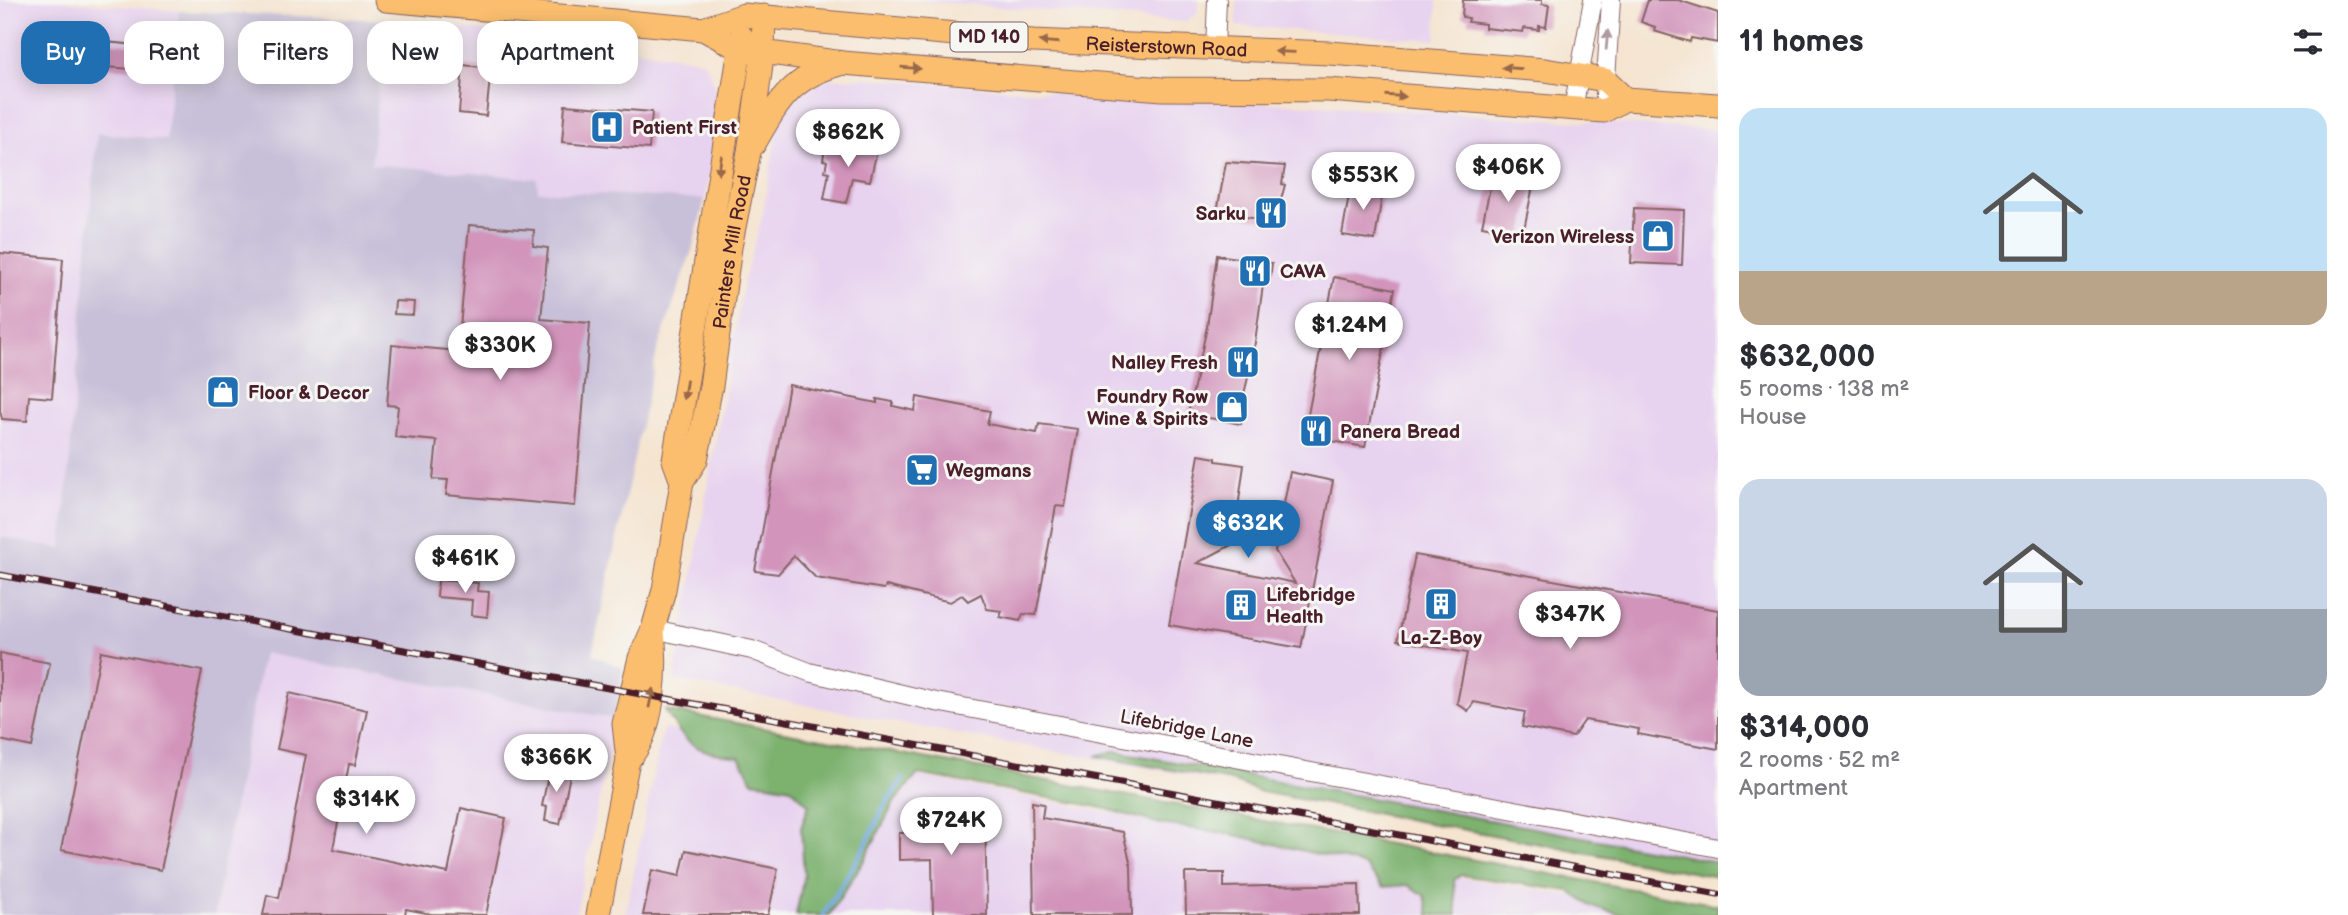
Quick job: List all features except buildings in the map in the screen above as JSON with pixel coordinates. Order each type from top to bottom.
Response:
[{"type":"main road","name":"Reisterstown Road","points":[[386,0],[703,29],[751,50],[843,63],[1162,89],[1328,90],[1604,111]]},
{"type":"main road","name":"Reisterstown Road","points":[[703,29],[754,16],[1033,41],[1330,53],[1545,70],[1605,80]]},
{"type":"main road","name":"Painters Mill Road","points":[[598,915],[628,760],[624,724],[640,658],[653,629],[664,590],[682,482],[696,460],[715,357],[731,237],[749,152],[754,16]]},
{"type":"main road","name":"Painters Mill Road","points":[[682,482],[674,460],[705,254],[751,50]]},
{"type":"main road","points":[[749,152],[789,88],[817,72],[843,63]]},
{"type":"main road","points":[[1605,80],[1625,99]]},
{"type":"main road","points":[[1604,111],[1625,99],[1718,104]]},
{"type":"street","points":[[1215,50],[1217,0]]},
{"type":"street","points":[[1573,109],[1593,0]]},
{"type":"street","points":[[1604,111],[1611,0]]},
{"type":"street","name":"Lifebridge Lane","points":[[653,629],[752,650],[809,672],[936,702],[1718,848]]},
{"type":"shaded area","points":[[0,0],[55,0],[179,11],[178,21],[124,21],[124,84],[172,84],[166,141],[97,133],[62,549],[0,537]]},
{"type":"shaded area","points":[[909,0],[1198,0],[1197,14],[1184,22]]},
{"type":"shaded area","points":[[1237,0],[1437,0],[1436,40],[1236,26]]},
{"type":"shaded area","points":[[179,11],[385,20],[367,21],[367,84],[379,84],[371,164],[537,179],[538,191],[705,199],[692,250],[657,351],[592,655],[623,668],[615,719],[263,653],[214,915],[0,915],[0,537],[62,549],[97,133],[166,140],[172,84],[224,84],[224,21],[178,21]]},
{"type":"shaded area","points":[[463,28],[477,30],[477,84],[638,84],[638,50],[702,60],[709,69],[719,102],[705,199],[538,191],[537,180],[370,164],[378,84],[463,84]]},
{"type":"shaded area","points":[[863,78],[1109,97],[1317,105],[1718,130],[1718,870],[941,731],[674,680],[743,285],[763,213],[777,130],[786,108],[803,92],[828,79]]},
{"type":"shaded area","points":[[263,653],[615,719],[576,915],[214,915]]},
{"type":"shaded area","points":[[663,728],[1414,870],[1691,915],[625,915]]},
{"type":"green space","points":[[665,710],[1718,905],[1718,915],[1619,914],[1591,906],[1569,891],[1461,875],[1454,880],[1457,915],[1429,915],[1425,896],[1408,885],[1383,887],[1365,866],[1352,862],[1226,833],[1161,824],[1099,807],[918,774],[895,801],[863,862],[829,915],[796,915],[804,875],[801,828],[809,805],[791,788],[753,781],[739,757],[694,746],[680,733]]},
{"type":"green space","points":[[1114,751],[1718,862],[1718,877],[1261,792],[1232,781],[1096,756]]},
{"type":"waterway","points":[[823,915],[863,850],[885,804],[903,779]]},
{"type":"railway","points":[[0,575],[1718,894]]},
{"type":"place","name":"Patient First","points":[[607,127]]},
{"type":"place","name":"Sarku","points":[[1271,213]]},
{"type":"place","name":"Verizon Wireless","points":[[1658,236]]},
{"type":"place","name":"CAVA","points":[[1255,271]]},
{"type":"place","name":"Nalley Fresh","points":[[1243,362]]},
{"type":"place","name":"Floor & Decor","points":[[223,392]]},
{"type":"place","name":"Foundry Row Wine & Spirits","points":[[1232,407]]},
{"type":"place","name":"Panera Bread","points":[[1316,431]]},
{"type":"place","name":"Wegmans","points":[[922,470]]},
{"type":"place","name":"La-Z-Boy","points":[[1441,604]]},
{"type":"place","name":"Lifebridge Health","points":[[1241,605]]}]
